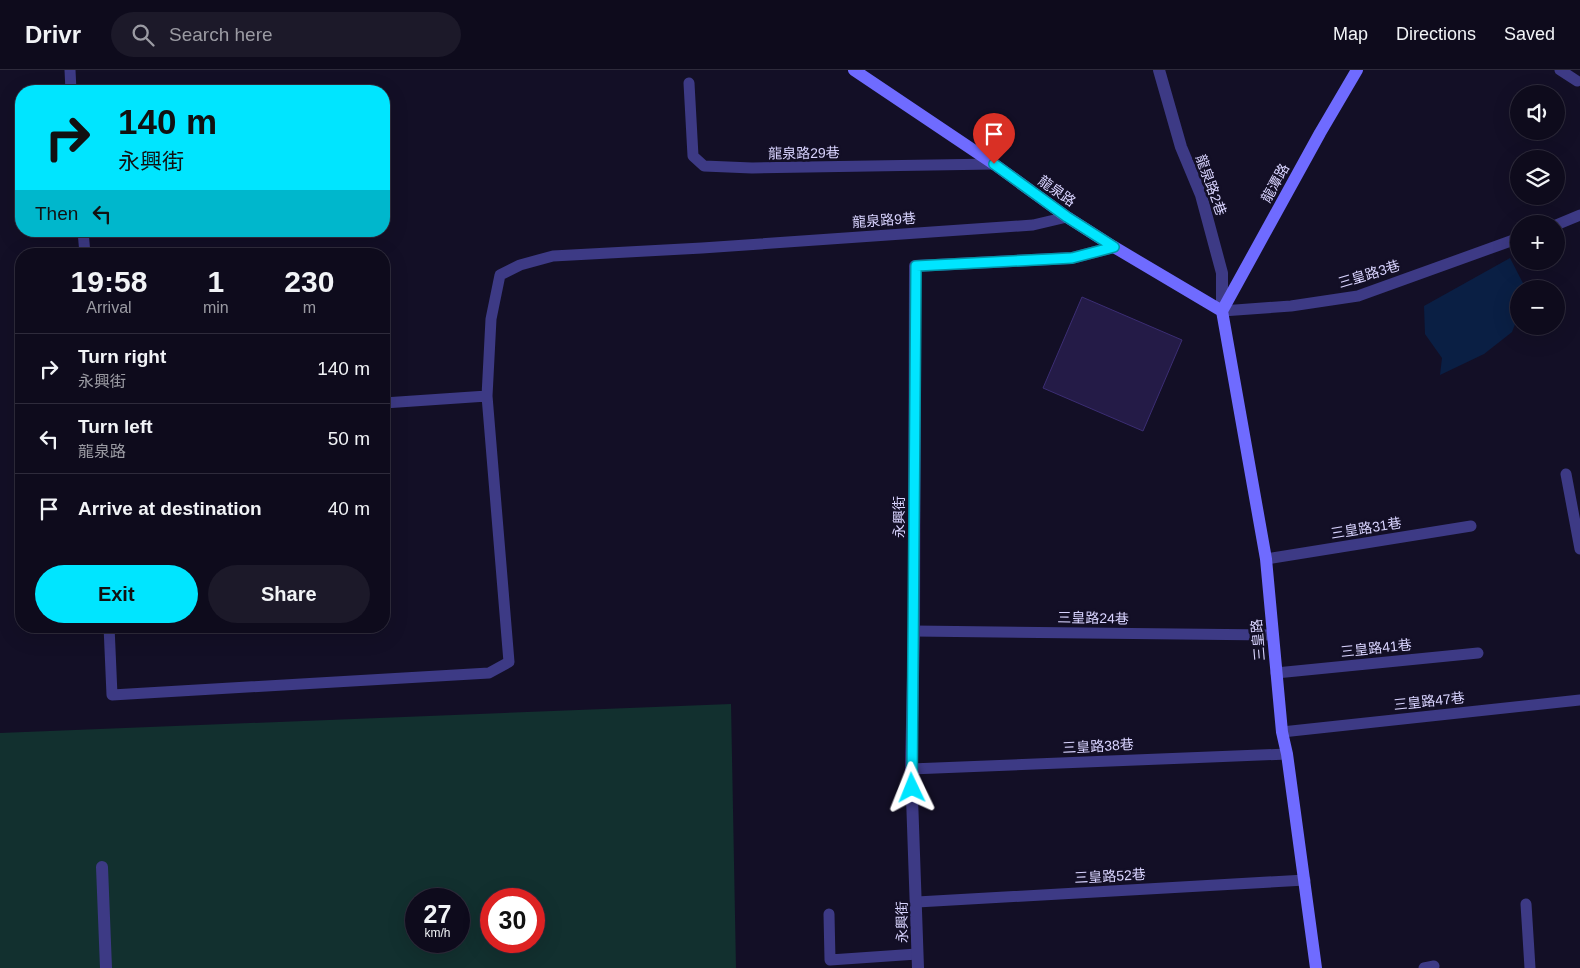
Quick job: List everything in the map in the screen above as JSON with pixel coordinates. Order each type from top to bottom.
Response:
[{"type":"street","name":"龍泉路","points":[[854,70],[994,164],[1067,217],[1222,311]]},
{"type":"street","name":"龍泉路2巷","points":[[1159,70],[1181,148],[1202,195],[1222,273],[1222,311]]},
{"type":"street","name":"龍潭路","points":[[1222,311],[1357,70]]},
{"type":"street","name":"永興街","points":[[918,968],[911,769],[914,631],[916,266],[1072,258],[1114,247]]},
{"type":"street","name":"三皇路","points":[[1222,311],[1266,560],[1282,732],[1287,754],[1316,968]]},
{"type":"street","points":[[102,867],[106,968]]},
{"type":"lane","points":[[70,70],[71,85]]},
{"type":"lane","points":[[1560,70],[1577,81]]},
{"type":"lane","name":"龍泉路29巷","points":[[690,83],[693,156],[704,166],[752,168],[994,164]]},
{"type":"lane","points":[[1565,221],[1580,215]]},
{"type":"lane","name":"龍泉路9巷","points":[[487,396],[491,318],[500,275],[520,265],[553,256],[702,248],[1033,225],[1067,217]]},
{"type":"lane","name":"三皇路3巷","points":[[1222,311],[1291,306],[1358,296],[1510,241]]},
{"type":"lane","points":[[109,633],[112,695],[489,673],[509,662],[487,396],[390,403]]},
{"type":"lane","points":[[1566,474],[1580,549]]},
{"type":"lane","name":"三皇路31巷","points":[[1266,560],[1471,526]]},
{"type":"lane","name":"三皇路24巷","points":[[914,631],[1273,635]]},
{"type":"lane","name":"三皇路41巷","points":[[1276,673],[1478,653]]},
{"type":"lane","name":"三皇路47巷","points":[[1282,732],[1580,700]]},
{"type":"lane","name":"三皇路38巷","points":[[911,769],[1287,754]]},
{"type":"lane","name":"三皇路52巷","points":[[916,902],[1304,880]]},
{"type":"lane","points":[[1526,904],[1530,968]]},
{"type":"lane","points":[[830,914],[830,960],[917,954]]},
{"type":"green space","points":[[731,704],[736,968],[0,968],[0,733]]},
{"type":"water","points":[[1510,258],[1510,270],[1516,270],[1521,280],[1510,280],[1510,334],[1484,354],[1440,375],[1442,358],[1425,334],[1424,306]]},
{"type":"building","points":[[1082,297],[1182,340],[1143,431],[1043,388]]},
{"type":"route","points":[[912,788],[916,266],[1072,258],[1114,247],[1067,217],[994,164]]}]
